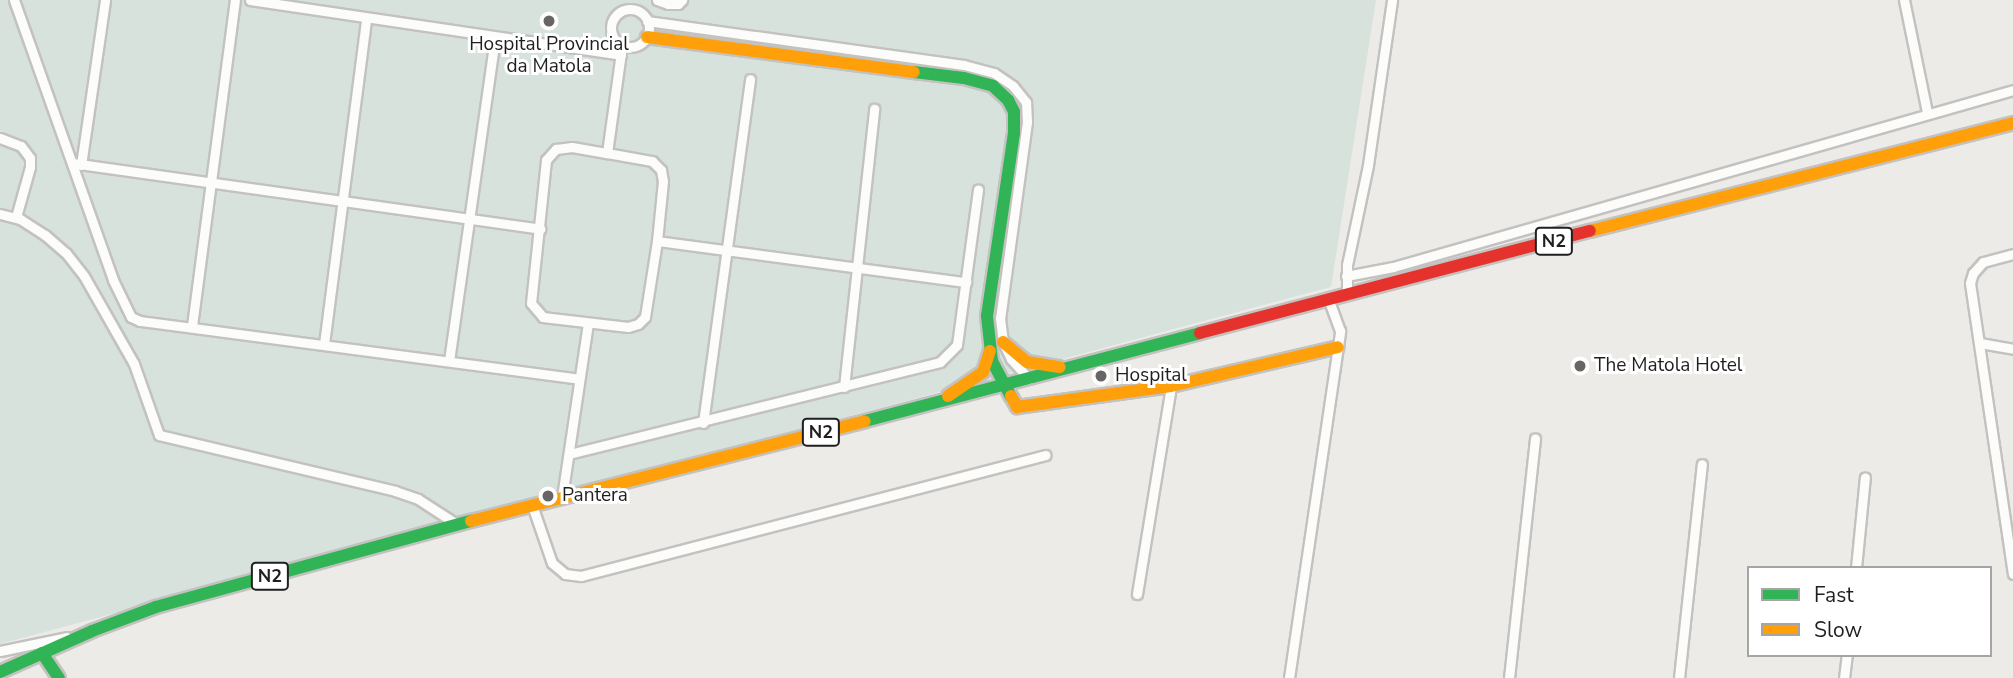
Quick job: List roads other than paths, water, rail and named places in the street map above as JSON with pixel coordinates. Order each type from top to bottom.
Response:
[{"type":"main road","points":[[647,37],[964,78],[993,86],[1008,100],[1014,112],[1014,122],[987,316],[990,351],[1003,387],[1011,401],[1023,408],[1171,386],[1338,347]]},
{"type":"main road","name":"N2","points":[[0,672],[92,631],[156,607],[562,497],[1003,387],[1347,293],[2013,123]]},
{"type":"main road","points":[[1003,342],[1027,362],[1073,368]]},
{"type":"main road","points":[[935,404],[978,377],[986,366],[990,351]]},
{"type":"main road","points":[[41,653],[59,678]]},
{"type":"street","points":[[14,0],[76,164],[125,310],[140,321],[578,379]]},
{"type":"street","points":[[76,164],[105,0]]},
{"type":"street","points":[[192,326],[235,0]]},
{"type":"street","points":[[250,0],[495,38],[621,50],[633,47],[647,37],[647,21],[634,5],[620,11],[612,20],[611,32],[621,50],[607,153]]},
{"type":"street","points":[[657,0],[678,4],[682,0]]},
{"type":"street","points":[[1347,293],[1346,276],[1368,165],[1392,0]]},
{"type":"street","points":[[1904,0],[1927,112]]},
{"type":"street","points":[[324,344],[366,19]]},
{"type":"street","points":[[647,21],[964,65],[994,73],[1013,86],[1026,102],[1027,122],[1000,318],[1003,342],[1011,359],[1029,379]]},
{"type":"street","points":[[449,361],[495,38]]},
{"type":"street","points":[[703,423],[750,79]]},
{"type":"street","points":[[1346,276],[1393,267],[1854,137],[1927,112],[2013,90]]},
{"type":"street","points":[[844,387],[874,110]]},
{"type":"street","points":[[0,138],[21,146],[30,158],[16,218]]},
{"type":"street","points":[[556,149],[607,153],[652,162],[661,170],[663,181],[645,317],[638,324],[628,327],[543,317],[531,303],[540,229],[546,160],[556,149]]},
{"type":"street","points":[[76,164],[540,229]]},
{"type":"street","points":[[569,454],[703,423],[940,362],[957,345],[978,189]]},
{"type":"street","points":[[0,214],[16,218],[66,253],[84,276],[134,364],[159,435],[395,491],[418,499],[458,525]]},
{"type":"street","points":[[657,241],[966,282]]},
{"type":"street","points":[[2013,254],[1983,262],[1973,273],[1970,283],[2009,518],[2013,574]]},
{"type":"street","points":[[1289,678],[1340,331],[1328,298]]},
{"type":"street","points":[[562,497],[588,323]]},
{"type":"street","points":[[1980,343],[2013,349]]},
{"type":"street","points":[[1138,594],[1171,386]]},
{"type":"street","points":[[1509,678],[1535,438]]},
{"type":"street","points":[[532,505],[552,563],[565,575],[581,576],[1046,455]]},
{"type":"street","points":[[1679,678],[1702,464]]},
{"type":"street","points":[[1856,566],[1865,477]]},
{"type":"street","points":[[0,651],[92,631]]},
{"type":"street","points":[[1844,678],[1847,657]]},
{"type":"place","name":"Hospital Provincial da Matola","points":[[549,21]]},
{"type":"place","name":"The Matola Hotel","points":[[1580,366]]},
{"type":"place","name":"Hospital","points":[[1101,376]]},
{"type":"place","name":"Pantera","points":[[548,496]]}]
